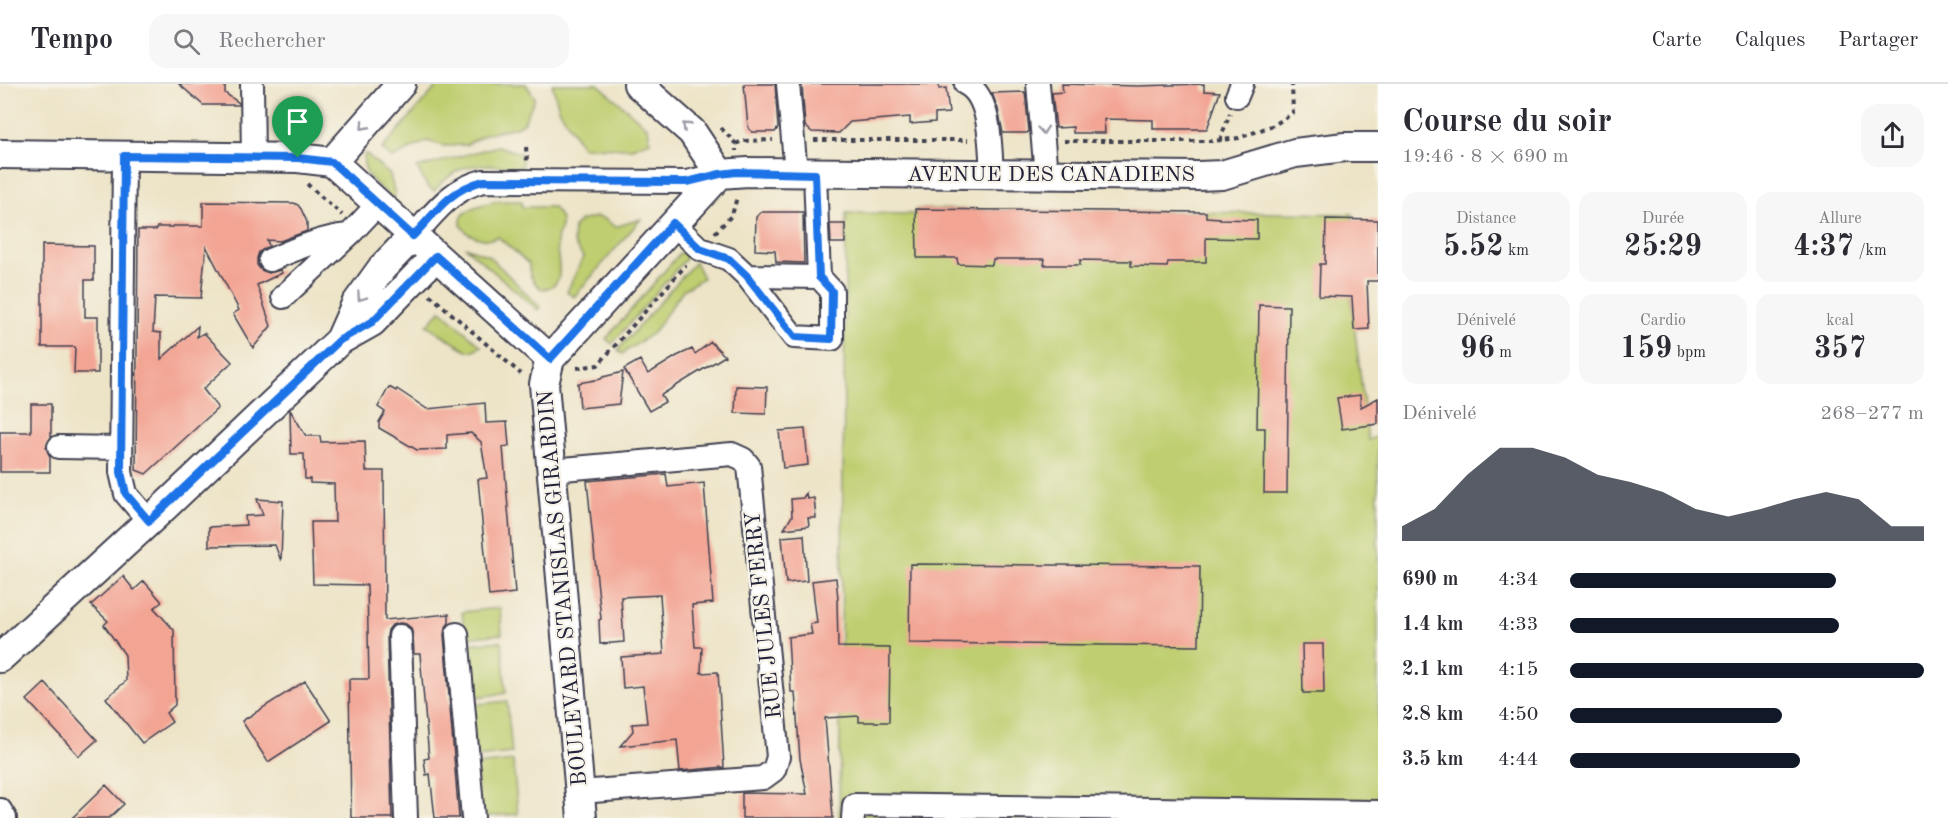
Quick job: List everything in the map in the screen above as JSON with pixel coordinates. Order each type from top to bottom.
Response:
[{"type":"main road","points":[[332,162],[401,84]]},
{"type":"main road","points":[[0,154],[311,158],[332,162],[550,359],[720,174],[692,132],[638,84]]},
{"type":"main road","name":"AVENUE DES CANADIENS","points":[[720,174],[1222,175],[1294,153],[1345,147],[1378,147]]},
{"type":"main road","points":[[340,340],[356,304],[382,268],[413,236]]},
{"type":"main road","points":[[1,656],[149,521],[340,340],[372,322],[436,256]]},
{"type":"main road","name":"BOULEVARD STANISLAS GIRARDIN","points":[[550,359],[544,384],[581,805]]},
{"type":"street","points":[[252,84],[253,158]]},
{"type":"street","points":[[673,223],[700,249],[729,259],[747,276],[795,337],[831,339],[832,291],[819,277],[805,173],[788,84]]},
{"type":"street","points":[[966,84],[971,87],[987,116],[992,175]]},
{"type":"street","points":[[1038,84],[1046,175]]},
{"type":"street","points":[[124,156],[121,472],[126,494],[149,521]]},
{"type":"street","points":[[413,236],[450,196],[463,188],[483,181],[687,182],[720,174]]},
{"type":"street","points":[[283,297],[348,236],[378,204]]},
{"type":"street","points":[[270,260],[331,237],[348,236]]},
{"type":"street","points":[[747,276],[819,277]]},
{"type":"street","points":[[59,447],[121,448]]},
{"type":"street","name":"RUE JULES FERRY","points":[[552,470],[732,454],[743,459],[749,466],[778,757],[774,770],[763,778],[581,805]]},
{"type":"street","points":[[457,634],[473,818]]},
{"type":"street","points":[[400,636],[406,818]]},
{"type":"street","points":[[853,818],[854,805],[1083,813],[1378,812]]},
{"type":"street","points":[[0,810],[5,818]]},
{"type":"path","points":[[1058,141],[1239,138],[1274,125],[1293,113],[1292,84]]},
{"type":"path","points":[[1220,140],[1239,90]]},
{"type":"path","points":[[736,144],[742,141],[783,140]]},
{"type":"path","points":[[805,140],[989,141]]},
{"type":"green space","points":[[439,84],[526,84],[535,98],[524,122],[516,127],[486,134],[466,145],[444,146],[427,141],[392,158],[382,149]]},
{"type":"green space","points":[[552,84],[598,84],[648,128],[650,141],[632,148],[582,147],[559,109]]},
{"type":"green space","points":[[498,146],[522,154],[522,167],[484,165],[464,168],[444,180],[434,191],[427,186],[417,168]]},
{"type":"green space","points":[[365,153],[390,175],[395,195],[393,199],[376,185],[368,174],[364,161]]},
{"type":"green space","points":[[496,201],[522,201],[522,207],[553,207],[558,214],[561,219],[557,239],[559,273],[555,284],[542,289],[530,275],[529,264],[498,237],[483,239],[464,230],[461,220],[467,211]]},
{"type":"green space","points":[[916,209],[1353,214],[1350,271],[1352,306],[1368,440],[1378,436],[1378,818],[839,818],[846,213],[916,214]]},
{"type":"green space","points":[[596,217],[605,219],[615,227],[641,219],[574,297],[567,292],[583,257],[573,242],[574,227],[580,221]]},
{"type":"green space","points":[[465,247],[489,256],[540,307],[538,310]]},
{"type":"green space","points":[[681,252],[689,255],[612,344],[606,339]]},
{"type":"green space","points":[[695,262],[703,278],[683,290],[653,333],[622,354],[618,350]]},
{"type":"green space","points":[[441,310],[481,346],[467,351],[427,325]]},
{"type":"green space","points":[[500,608],[502,634],[465,638],[462,612]]},
{"type":"green space","points":[[502,641],[506,693],[469,698],[465,644]]},
{"type":"green space","points":[[507,701],[512,753],[476,757],[470,705]]},
{"type":"green space","points":[[513,761],[518,814],[480,817],[476,765]]},
{"type":"building","points":[[179,84],[225,84],[225,93],[239,105],[203,105]]},
{"type":"building","points":[[744,84],[775,84],[778,128],[775,132],[752,132],[748,127]]},
{"type":"building","points":[[802,84],[939,84],[939,89],[946,88],[949,113],[935,114],[935,122],[910,124],[910,117],[850,122],[839,133],[812,132],[805,126]]},
{"type":"building","points":[[1062,84],[1138,86],[1204,84],[1204,91],[1220,92],[1207,129],[1153,129],[1153,120],[1104,119],[1105,133],[1073,133],[1073,127],[1056,128],[1052,93],[1063,92]]},
{"type":"building","points":[[1025,92],[1029,131],[1027,133],[1003,133],[992,93]]},
{"type":"building","points":[[203,202],[294,203],[301,209],[307,222],[307,231],[280,241],[267,240],[269,246],[259,252],[257,265],[261,270],[269,273],[281,270],[282,273],[257,285],[271,326],[253,348],[233,314],[239,310],[206,246],[201,298],[155,297],[153,332],[161,333],[161,359],[198,326],[197,337],[204,333],[232,362],[203,389],[218,408],[146,474],[136,470],[138,230],[156,230],[157,227],[173,226],[203,226]]},
{"type":"building","points":[[916,209],[1206,212],[1206,217],[1257,220],[1257,239],[1206,238],[1206,262],[1168,262],[1167,267],[1131,266],[1131,261],[1080,260],[1080,265],[1044,265],[1045,259],[993,259],[992,265],[958,264],[957,258],[917,258]]},
{"type":"building","points":[[761,212],[803,212],[804,263],[776,262],[775,251],[755,250],[756,217]]},
{"type":"building","points":[[1326,219],[1378,220],[1378,281],[1367,281],[1369,329],[1354,330],[1352,297],[1319,296],[1320,264],[1325,264]]},
{"type":"building","points":[[830,224],[845,224],[845,243],[831,243]]},
{"type":"building","points":[[42,245],[94,246],[94,280],[85,280],[85,317],[98,317],[98,373],[74,373],[75,347],[42,347]]},
{"type":"building","points":[[1259,305],[1289,306],[1287,493],[1264,493],[1265,428],[1257,428]]},
{"type":"building","points":[[711,342],[725,356],[661,395],[665,402],[649,411],[624,369],[640,360],[648,374],[692,349],[695,354]]},
{"type":"building","points":[[623,372],[619,404],[580,408],[578,383]]},
{"type":"building","points":[[736,386],[767,387],[766,414],[735,413]]},
{"type":"building","points":[[389,387],[396,391],[397,389],[427,409],[485,403],[486,423],[507,422],[509,446],[503,447],[515,593],[489,596],[478,479],[487,478],[481,442],[471,433],[447,435],[447,449],[417,450],[379,428],[379,422],[385,412],[378,407]]},
{"type":"building","points":[[1360,395],[1361,407],[1378,398],[1378,424],[1342,429],[1337,398]]},
{"type":"building","points":[[31,404],[51,404],[51,437],[46,447],[50,457],[50,472],[0,472],[0,432],[31,432]]},
{"type":"building","points":[[290,410],[306,436],[320,436],[321,442],[365,441],[366,471],[384,471],[385,620],[449,614],[449,623],[444,635],[459,818],[435,818],[430,774],[426,775],[424,759],[429,758],[420,654],[414,654],[411,628],[400,623],[392,625],[387,636],[392,818],[351,818],[349,679],[369,679],[367,585],[313,584],[311,522],[335,522],[334,484],[310,483],[310,479],[305,479],[304,454],[291,454]]},
{"type":"building","points":[[805,429],[808,465],[783,468],[779,431]]},
{"type":"building","points":[[666,474],[668,487],[704,483],[713,603],[692,605],[695,647],[702,647],[701,673],[718,672],[724,767],[680,771],[677,740],[620,746],[633,731],[632,724],[647,723],[643,686],[623,688],[621,657],[664,654],[660,595],[621,597],[624,642],[600,644],[599,620],[601,619],[587,481]]},
{"type":"building","points":[[806,493],[807,499],[814,498],[816,518],[808,518],[809,526],[784,529],[792,516],[791,499],[803,498]]},
{"type":"building","points":[[257,499],[283,501],[281,561],[275,545],[209,546],[209,527],[246,525],[245,516],[263,515]]},
{"type":"building","points":[[804,535],[807,581],[786,583],[782,537]]},
{"type":"building","points":[[910,564],[1200,566],[1199,646],[909,643]]},
{"type":"building","points":[[123,576],[134,590],[144,581],[162,602],[154,608],[174,630],[175,705],[166,713],[172,722],[142,743],[106,698],[126,681],[125,655],[104,625],[108,621],[91,605]]},
{"type":"building","points":[[836,578],[838,647],[890,648],[889,722],[859,722],[859,716],[825,718],[833,818],[742,818],[742,793],[807,794],[800,759],[795,692],[791,692],[788,637],[812,634],[810,624],[817,623],[812,581]]},
{"type":"building","points":[[1302,644],[1323,644],[1324,693],[1303,693]]},
{"type":"building","points":[[305,681],[331,721],[268,762],[242,721]]},
{"type":"building","points":[[45,683],[97,740],[79,756],[27,700]]},
{"type":"building","points":[[106,785],[124,804],[109,818],[72,818]]},
{"type":"route","points":[[124,156],[298,158],[332,162],[413,236],[450,196],[469,185],[489,180],[687,182],[737,172],[815,174],[819,277],[832,291],[831,339],[795,337],[747,276],[729,259],[700,249],[673,223],[550,359],[436,256],[372,322],[340,340],[149,521],[126,494],[121,472],[124,156]]}]
